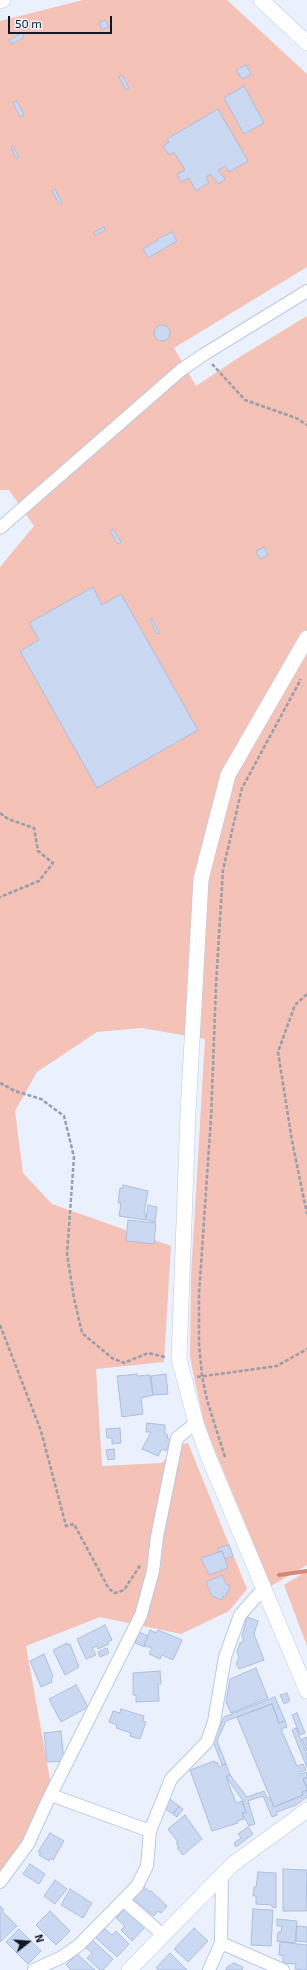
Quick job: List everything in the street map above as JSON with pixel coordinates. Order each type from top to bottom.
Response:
[{"type":"street","points":[[261,0],[307,43]]},
{"type":"street","points":[[0,528],[150,396],[203,355],[307,291]]},
{"type":"street","points":[[305,1683],[196,1423],[179,1359],[188,1113],[201,879],[228,774],[307,638]]},
{"type":"street","points":[[0,1882],[28,1844],[141,1614],[153,1571],[157,1537],[177,1438],[196,1423]]},
{"type":"street","points":[[34,1970],[62,1957],[80,1945],[137,1886],[147,1866],[150,1831],[171,1779],[207,1742],[214,1722],[225,1657],[240,1615],[264,1588]]},
{"type":"street","points":[[51,1795],[150,1831]]},
{"type":"street","points":[[129,1970],[162,1934],[233,1864],[307,1810]]},
{"type":"street","points":[[209,1970],[221,1943],[222,1875]]},
{"type":"street","points":[[123,1900],[162,1934]]},
{"type":"street","points":[[221,1943],[283,1970]]},
{"type":"path","points":[[203,355],[246,400],[296,418],[307,425]]},
{"type":"path","points":[[227,1460],[207,1400],[202,1376],[199,1344],[199,1294],[211,1118],[216,985],[223,870],[242,788],[303,676]]},
{"type":"path","points":[[0,813],[8,818],[34,828],[38,851],[53,863],[39,881],[0,897]]},
{"type":"path","points":[[307,994],[295,1005],[278,1052],[292,1141],[307,1214]]},
{"type":"path","points":[[0,1083],[15,1091],[41,1099],[64,1116],[74,1157],[68,1254],[74,1298],[82,1333],[112,1358],[124,1363],[148,1353],[179,1359]]},
{"type":"path","points":[[0,1324],[41,1431],[66,1526],[74,1524],[109,1589],[115,1593],[124,1590],[145,1557]]},
{"type":"path","points":[[194,1377],[277,1366],[307,1349]]},
{"type":"shaded area","points":[[83,0],[227,0],[307,74],[307,267],[174,348],[196,386],[238,358],[307,316],[307,1565],[271,1586],[205,1427],[190,1357],[191,1276],[205,1039],[142,1028],[97,1032],[37,1072],[15,1111],[23,1173],[52,1204],[171,1246],[164,1362],[96,1369],[102,1466],[162,1463],[179,1445],[188,1443],[247,1589],[229,1611],[181,1634],[100,1617],[26,1646],[54,1802],[0,1886],[0,567],[34,526],[9,490],[0,490],[0,21]]},
{"type":"shaded area","points":[[307,1571],[307,1646],[284,1585]]},
{"type":"building","points":[[105,20],[109,26],[102,30],[99,23]]},
{"type":"building","points":[[22,33],[24,37],[12,44],[9,40]]},
{"type":"building","points":[[246,65],[251,74],[242,79],[236,70]]},
{"type":"building","points":[[122,75],[129,88],[126,90],[119,77]]},
{"type":"building","points":[[244,86],[264,123],[244,134],[224,98]]},
{"type":"building","points":[[17,101],[24,115],[20,117],[13,103]]},
{"type":"building","points":[[218,109],[248,161],[229,172],[225,166],[218,170],[225,179],[219,184],[210,174],[206,177],[209,183],[196,191],[189,178],[181,182],[177,174],[185,170],[174,152],[169,155],[163,146],[169,142],[167,139]]},
{"type":"building","points":[[13,146],[19,157],[16,158],[11,147]]},
{"type":"building","points":[[55,189],[62,203],[60,205],[52,191]]},
{"type":"building","points":[[104,227],[105,230],[95,235],[93,233]]},
{"type":"building","points":[[172,232],[177,241],[148,258],[143,249],[158,240],[157,239]]},
{"type":"building","points":[[162,325],[169,330],[170,333],[165,340],[162,341],[155,336],[154,333],[159,326]]},
{"type":"building","points":[[113,529],[121,542],[118,544],[110,531]]},
{"type":"building","points":[[264,547],[268,555],[260,559],[256,551]]},
{"type":"building","points":[[93,587],[102,605],[121,594],[198,730],[97,788],[20,651],[39,640],[29,623]]},
{"type":"building","points":[[152,619],[160,633],[157,634],[150,620]]},
{"type":"building","points":[[123,1185],[148,1191],[144,1214],[146,1214],[145,1220],[119,1216],[121,1203],[118,1203],[120,1188],[123,1188]]},
{"type":"building","points":[[148,1205],[157,1207],[155,1222],[146,1220]]},
{"type":"building","points":[[128,1220],[156,1223],[154,1244],[126,1241]]},
{"type":"building","points":[[137,1374],[137,1376],[150,1375],[153,1395],[141,1398],[143,1414],[122,1417],[117,1376]]},
{"type":"building","points":[[166,1374],[168,1394],[153,1395],[151,1376]]},
{"type":"building","points":[[147,1423],[165,1425],[165,1434],[168,1435],[167,1438],[171,1440],[166,1451],[162,1449],[158,1456],[142,1449],[151,1432],[146,1432]]},
{"type":"building","points":[[120,1428],[121,1443],[112,1444],[112,1438],[107,1438],[106,1429]]},
{"type":"building","points":[[114,1449],[115,1459],[108,1460],[106,1450]]},
{"type":"building","points":[[229,1545],[233,1556],[225,1559],[222,1551],[219,1552],[218,1548]]},
{"type":"building","points":[[222,1551],[228,1568],[209,1575],[201,1558]]},
{"type":"building","points":[[222,1575],[226,1584],[230,1586],[222,1600],[212,1596],[206,1582]]},
{"type":"building","points":[[247,1617],[258,1621],[254,1634],[264,1660],[239,1669],[236,1664],[239,1657],[237,1651],[240,1643],[244,1641],[242,1636]]},
{"type":"building","points":[[105,1625],[112,1640],[107,1642],[109,1644],[98,1649],[97,1646],[92,1648],[96,1655],[86,1659],[77,1639]]},
{"type":"building","points":[[150,1630],[156,1633],[158,1630],[182,1640],[173,1660],[162,1655],[160,1659],[149,1654],[152,1648],[144,1645]]},
{"type":"building","points":[[139,1632],[148,1636],[144,1645],[145,1647],[135,1643]]},
{"type":"building","points":[[67,1643],[67,1645],[70,1644],[79,1667],[65,1675],[53,1650]]},
{"type":"building","points":[[107,1648],[109,1653],[100,1657],[98,1652]]},
{"type":"building","points":[[44,1654],[53,1676],[51,1679],[52,1682],[41,1687],[30,1661]]},
{"type":"building","points":[[256,1668],[268,1698],[231,1713],[226,1702],[230,1679]]},
{"type":"building","points":[[160,1671],[161,1684],[158,1684],[159,1701],[136,1702],[136,1695],[133,1695],[133,1673]]},
{"type":"building","points":[[76,1685],[88,1707],[61,1722],[49,1699]]},
{"type":"building","points":[[287,1693],[290,1701],[284,1704],[280,1695]]},
{"type":"building","points":[[275,1697],[285,1721],[279,1723],[272,1704],[226,1721],[217,1741],[226,1764],[222,1765],[213,1741],[224,1717]]},
{"type":"building","points":[[272,1704],[279,1723],[285,1721],[287,1727],[281,1729],[297,1766],[303,1764],[306,1770],[300,1772],[301,1774],[307,1772],[307,1777],[303,1779],[307,1790],[302,1792],[303,1795],[274,1807],[237,1717]]},
{"type":"building","points":[[121,1709],[144,1716],[143,1721],[146,1722],[140,1739],[130,1736],[131,1733],[116,1728],[117,1725],[109,1722],[113,1711],[120,1713]]},
{"type":"building","points":[[297,1713],[305,1733],[300,1735],[292,1715]]},
{"type":"building","points":[[296,1728],[307,1755],[307,1768],[292,1730]]},
{"type":"building","points":[[61,1731],[64,1761],[47,1762],[44,1733]]},
{"type":"building","points":[[307,1737],[307,1751],[302,1739]]},
{"type":"building","points":[[214,1761],[215,1763],[217,1762],[219,1767],[226,1764],[230,1775],[226,1777],[236,1803],[242,1801],[246,1812],[242,1813],[244,1819],[237,1821],[238,1823],[212,1831],[190,1770]]},
{"type":"building","points":[[230,1775],[247,1797],[264,1791],[267,1798],[270,1797],[274,1807],[303,1795],[302,1792],[307,1790],[307,1797],[296,1805],[277,1812],[277,1815],[272,1817],[263,1796],[248,1801],[255,1824],[249,1826],[242,1813],[246,1812],[243,1801],[226,1777]]},
{"type":"building","points":[[307,1777],[307,1789],[303,1779]]},
{"type":"building","points":[[170,1799],[179,1806],[173,1814],[164,1808]]},
{"type":"building","points":[[179,1806],[183,1809],[177,1817],[173,1814]]},
{"type":"building","points":[[185,1815],[202,1839],[183,1855],[177,1848],[179,1847],[176,1843],[178,1842],[168,1829]]},
{"type":"building","points":[[248,1827],[253,1834],[236,1847],[234,1843],[241,1838],[238,1834]]},
{"type":"building","points":[[50,1833],[64,1841],[53,1860],[50,1858],[49,1861],[39,1855],[41,1853],[38,1852]]},
{"type":"building","points":[[30,1864],[45,1874],[39,1884],[23,1874]]},
{"type":"building","points":[[283,1869],[307,1870],[306,1911],[283,1911]]},
{"type":"building","points":[[258,1872],[276,1873],[276,1908],[272,1907],[272,1905],[256,1904],[256,1896],[253,1896]]},
{"type":"building","points":[[55,1880],[67,1889],[55,1904],[44,1896]]},
{"type":"building","points":[[144,1887],[150,1892],[151,1891],[167,1906],[161,1913],[158,1911],[154,1916],[133,1899]]},
{"type":"building","points":[[70,1889],[92,1903],[83,1918],[61,1905]]},
{"type":"building","points":[[0,1906],[4,1910],[2,1911],[17,1926],[0,1942]]},
{"type":"building","points":[[125,1909],[145,1927],[132,1941],[121,1930],[125,1926],[116,1918]]},
{"type":"building","points":[[253,1909],[273,1910],[271,1946],[251,1945]]},
{"type":"building","points":[[50,1911],[70,1931],[56,1945],[36,1925]]},
{"type":"building","points":[[277,1919],[297,1921],[295,1943],[277,1941],[278,1932],[281,1932],[282,1926],[277,1926]]},
{"type":"building","points":[[297,1926],[307,1927],[307,1942],[296,1941]]},
{"type":"building","points":[[194,1928],[208,1941],[188,1962],[174,1949]]},
{"type":"building","points":[[19,1929],[41,1951],[28,1964],[6,1942]]},
{"type":"building","points":[[105,1929],[112,1935],[116,1931],[129,1944],[117,1957],[95,1937]]},
{"type":"building","points":[[92,1940],[113,1959],[103,1970],[100,1970],[87,1958],[92,1953],[85,1947]]},
{"type":"building","points":[[280,1942],[307,1945],[307,1970],[295,1969],[296,1964],[283,1963],[283,1956],[279,1955]]},
{"type":"building","points":[[170,1953],[187,1970],[159,1970],[156,1968]]},
{"type":"building","points":[[77,1954],[95,1970],[71,1970],[66,1965]]},
{"type":"building","points":[[234,1963],[243,1967],[242,1970],[226,1970],[227,1967]]},
{"type":"waterway","points":[[279,1575],[307,1571]]}]
